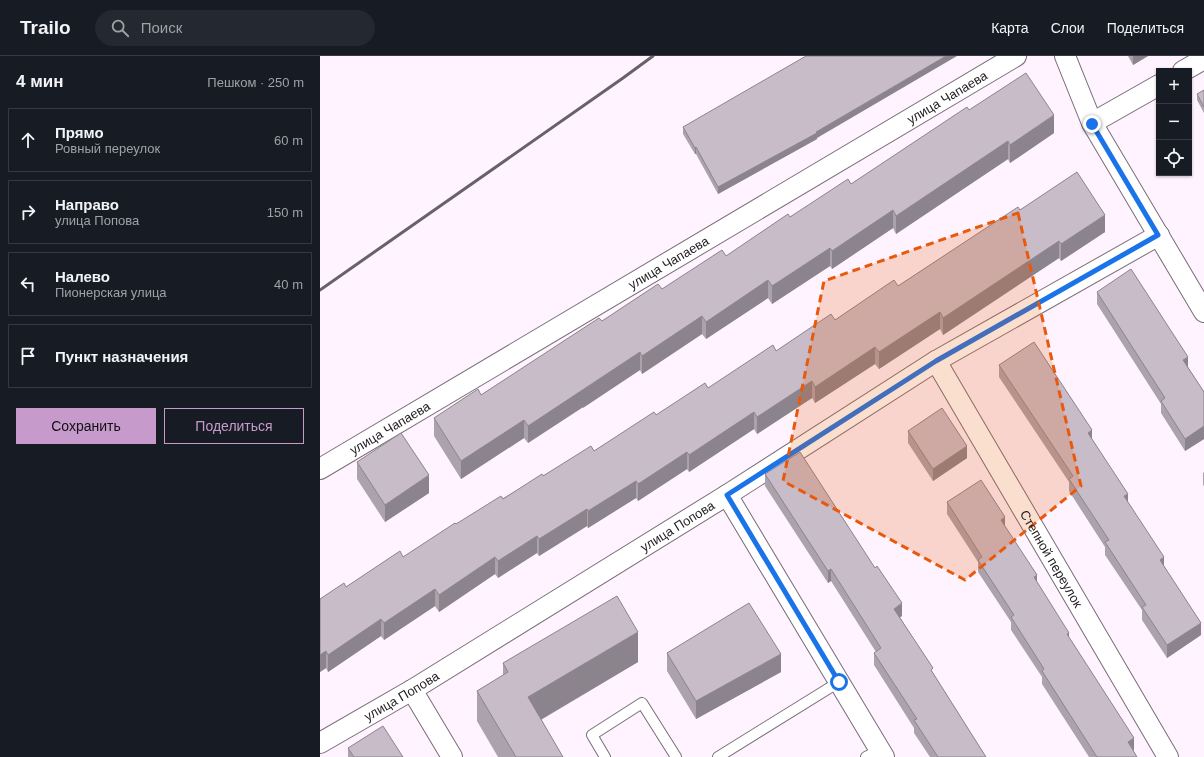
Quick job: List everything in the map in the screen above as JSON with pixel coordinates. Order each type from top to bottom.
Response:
[{"type":"street","name":"улица Чапаева","points":[[320,469],[1016,56]]},
{"type":"street","points":[[1065,56],[1092,124],[1204,312]]},
{"type":"street","points":[[1189,68],[1204,59]]},
{"type":"street","points":[[1092,124],[1156,87]]},
{"type":"street","name":"улица Попова","points":[[320,743],[412,690],[727,495],[936,361],[1158,235]]},
{"type":"street","name":"Степной переулок","points":[[936,361],[1168,757]]},
{"type":"street","points":[[727,495],[839,682],[877,755]]},
{"type":"street","points":[[412,690],[452,757]]},
{"type":"lane","points":[[718,757],[839,682]]},
{"type":"lane","points":[[605,757],[592,735],[642,703],[676,757]]},
{"type":"highlighted area","points":[[1018,213],[1081,486],[965,580],[783,481],[824,281]]},
{"type":"building","points":[[806,56],[946,56],[816,132],[817,133],[718,187],[683,127]]},
{"type":"building","points":[[1026,73],[1054,115],[1010,145],[1008,141],[896,216],[893,210],[832,251],[830,248],[772,286],[768,280],[706,322],[702,316],[642,356],[640,352],[528,426],[524,420],[461,461],[434,418],[478,389],[481,395],[599,318],[602,321],[658,284],[662,289],[722,250],[726,256],[788,214],[790,217],[848,179],[851,184],[967,107],[969,110]]},
{"type":"building","points":[[1204,90],[1204,107],[1197,94]]},
{"type":"building","points":[[1077,172],[1105,215],[1061,244],[1059,241],[943,318],[940,312],[879,352],[875,347],[815,387],[812,381],[757,417],[754,412],[689,455],[687,452],[638,484],[636,481],[539,539],[537,536],[498,561],[495,557],[439,595],[435,589],[384,623],[381,619],[328,655],[326,651],[320,655],[320,599],[344,583],[346,587],[400,551],[403,557],[455,523],[456,524],[501,496],[503,499],[542,474],[543,476],[591,446],[594,451],[654,412],[656,415],[705,383],[708,388],[773,345],[776,351],[831,314],[835,320],[894,280],[898,286],[1018,207],[1020,210]]},
{"type":"building","points":[[1131,269],[1188,357],[1183,360],[1204,392],[1204,426],[1185,439],[1161,401],[1165,398],[1097,292]]},
{"type":"building","points":[[1034,342],[1092,430],[1088,433],[1128,494],[1124,496],[1164,557],[1160,560],[1201,623],[1167,645],[1142,607],[1146,605],[1105,542],[1109,540],[1069,479],[1073,476],[999,365]]},
{"type":"building","points":[[942,408],[967,446],[933,469],[908,431]]},
{"type":"building","points":[[401,433],[429,475],[385,505],[357,462]]},
{"type":"building","points":[[800,452],[875,568],[877,566],[902,603],[894,609],[933,668],[931,670],[986,757],[938,757],[914,720],[917,719],[874,653],[881,648],[831,569],[828,571],[765,474]]},
{"type":"building","points":[[981,480],[1005,517],[1001,520],[1037,575],[1034,577],[1069,633],[1067,634],[1134,738],[1128,742],[1137,757],[1097,757],[1042,671],[1044,669],[1011,617],[1014,615],[978,560],[982,557],[947,502]]},
{"type":"building","points":[[617,596],[638,632],[528,697],[563,757],[516,757],[477,691],[508,672],[503,663]]},
{"type":"building","points":[[749,603],[781,654],[696,701],[667,653]]},
{"type":"building","points":[[383,726],[403,757],[354,757],[348,748]]},
{"type":"railway","points":[[320,290],[653,56]]},
{"type":"route","points":[[839,682],[727,495],[936,361],[1158,235],[1092,124]]}]
